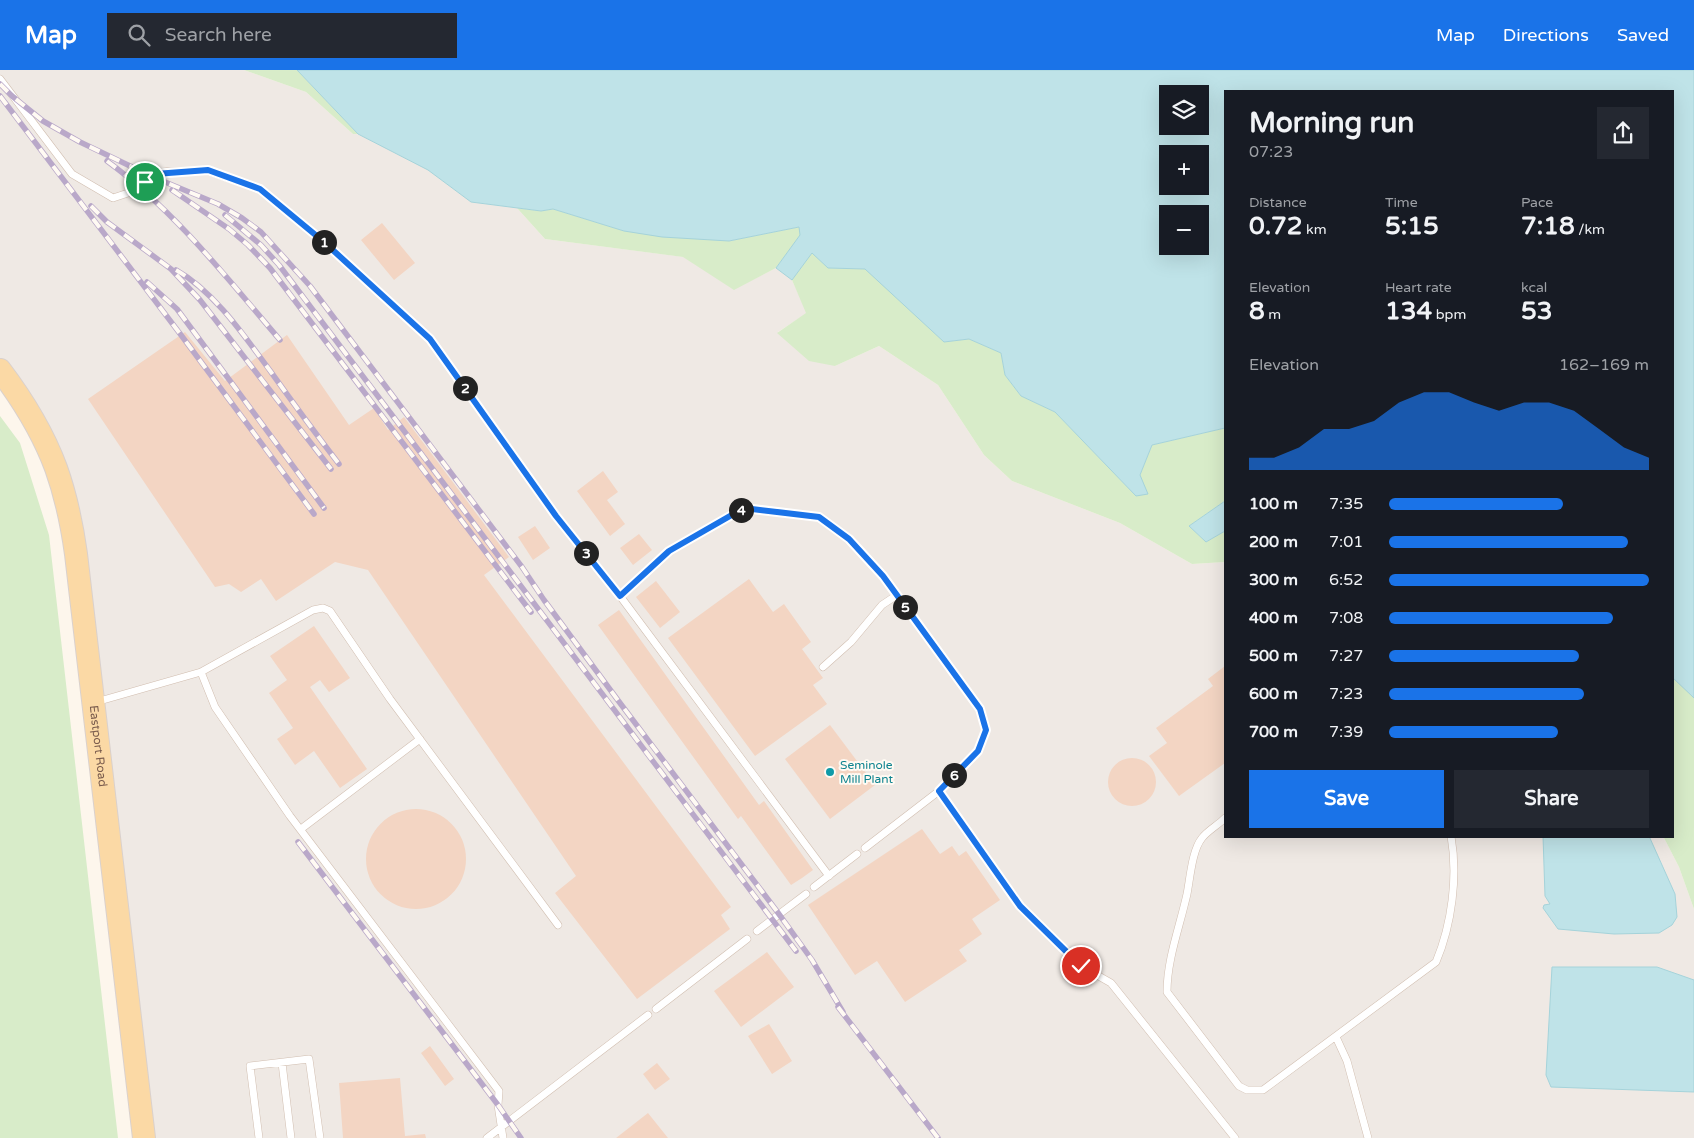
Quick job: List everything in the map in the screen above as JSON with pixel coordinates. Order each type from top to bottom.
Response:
[{"type":"main road","name":"Eastport Road","points":[[0,370],[26,407],[56,466],[64,492],[76,554],[144,1138]]},
{"type":"lane","points":[[0,79],[72,174],[113,198],[131,192],[155,174],[208,170],[260,189],[324,242],[430,339],[556,516],[620,596],[828,876]]},
{"type":"lane","points":[[620,596],[669,551],[744,508],[819,517],[849,539],[883,576],[980,709],[986,730],[978,751],[939,791],[865,848]]},
{"type":"lane","points":[[822,667],[851,642],[882,605],[897,595]]},
{"type":"lane","points":[[94,703],[201,672],[313,610],[323,608],[330,612],[390,699],[558,925]]},
{"type":"lane","points":[[201,672],[215,706],[301,830],[499,1091],[501,1128],[504,1138]]},
{"type":"lane","points":[[301,830],[420,739]]},
{"type":"lane","points":[[939,791],[1020,906],[1081,966],[1111,983],[1235,1138]]},
{"type":"lane","points":[[1224,819],[1202,838],[1197,847],[1187,897],[1176,935],[1167,992],[1239,1086],[1247,1090],[1263,1090],[1436,962],[1443,945],[1454,884],[1454,855],[1451,838]]},
{"type":"lane","points":[[814,887],[857,854]]},
{"type":"lane","points":[[757,931],[806,894]]},
{"type":"lane","points":[[656,1009],[747,939]]},
{"type":"lane","points":[[487,1138],[648,1015]]},
{"type":"lane","points":[[1336,1037],[1347,1061],[1368,1138]]},
{"type":"lane","points":[[259,1138],[250,1066],[309,1059],[320,1138]]},
{"type":"lane","points":[[282,1063],[291,1138]]},
{"type":"shaded area","points":[[0,70],[244,70],[306,92],[353,134],[358,134],[428,170],[471,202],[517,208],[545,239],[684,257],[734,289],[776,268],[792,280],[807,313],[778,332],[835,366],[879,346],[938,385],[984,455],[1012,481],[1120,523],[1192,564],[1224,562],[1224,838],[1664,838],[1679,867],[1694,909],[1694,1138],[152,1138],[81,531],[19,383],[0,359]]},
{"type":"green space","points":[[244,70],[297,70],[358,134],[353,134],[306,92]]},
{"type":"green space","points":[[517,208],[541,211],[553,209],[624,231],[729,241],[799,227],[801,235],[776,268],[734,290],[683,257],[545,239]]},
{"type":"green space","points":[[812,252],[828,268],[866,269],[944,342],[969,339],[1001,353],[1005,375],[1021,396],[1055,412],[1136,496],[1140,475],[1152,445],[1224,428],[1224,502],[1189,526],[1206,542],[1224,532],[1224,562],[1192,564],[1120,523],[1012,481],[984,455],[938,385],[879,346],[835,366],[809,361],[777,333],[806,313],[792,280]]},
{"type":"green space","points":[[0,416],[20,443],[49,535],[118,1138],[0,1138]]},
{"type":"green space","points":[[1674,678],[1694,698],[1694,909],[1679,867],[1664,838],[1674,838]]},
{"type":"water","points":[[297,70],[1694,70],[1694,698],[1674,679],[1674,90],[1224,90],[1224,428],[1152,445],[1140,475],[1148,494],[1136,496],[1055,412],[1021,396],[1005,375],[1001,353],[969,339],[944,342],[865,269],[828,268],[812,253],[792,280],[776,268],[800,235],[799,227],[729,241],[662,237],[624,231],[553,209],[541,211],[471,202],[428,170],[358,134]]},
{"type":"water","points":[[1224,502],[1224,532],[1206,542],[1189,526]]},
{"type":"water","points":[[1543,838],[1650,838],[1675,894],[1677,917],[1672,925],[1659,933],[1614,934],[1558,929],[1543,908],[1544,905],[1550,904],[1545,896]]},
{"type":"water","points":[[1552,967],[1657,967],[1694,980],[1694,1092],[1551,1087],[1546,1075]]},
{"type":"building","points":[[382,223],[415,263],[394,280],[361,240]]},
{"type":"building","points":[[185,332],[225,381],[287,335],[349,425],[374,408],[388,430],[404,417],[509,557],[484,575],[731,907],[721,915],[730,929],[637,999],[555,893],[576,876],[368,570],[335,562],[276,601],[261,579],[241,592],[229,584],[215,587],[88,399]]},
{"type":"building","points":[[603,471],[618,492],[607,500],[625,524],[610,536],[577,491]]},
{"type":"building","points":[[535,526],[550,548],[533,560],[518,537]]},
{"type":"building","points":[[639,534],[652,550],[633,565],[620,548]]},
{"type":"building","points":[[749,579],[773,612],[784,604],[811,642],[802,649],[823,678],[813,685],[827,704],[755,756],[668,638]]},
{"type":"building","points":[[656,581],[680,612],[660,628],[636,597]]},
{"type":"building","points":[[619,610],[759,805],[764,801],[813,870],[802,878],[791,885],[741,816],[738,819],[598,625]]},
{"type":"building","points":[[314,626],[350,678],[329,692],[320,680],[310,687],[367,769],[340,788],[314,751],[295,765],[277,739],[293,728],[269,693],[287,680],[270,656]]},
{"type":"building","points":[[1224,667],[1224,764],[1179,796],[1149,756],[1167,743],[1156,728],[1213,686],[1208,679]]},
{"type":"building","name":"Seminole Mill Plant","points":[[830,725],[875,785],[830,819],[785,759]]},
{"type":"building","points":[[1132,758],[1141,760],[1149,765],[1154,773],[1156,782],[1154,791],[1149,799],[1141,804],[1132,806],[1123,804],[1115,799],[1110,791],[1108,782],[1110,773],[1115,765],[1123,760]]},
{"type":"building","points":[[416,809],[426,810],[444,817],[458,831],[465,849],[465,869],[458,887],[444,901],[426,908],[416,909],[406,908],[388,901],[374,887],[367,869],[366,859],[367,849],[374,831],[388,817],[406,810]]},
{"type":"building","points":[[922,829],[940,854],[952,846],[959,856],[966,851],[1000,900],[972,919],[982,934],[959,950],[967,961],[905,1002],[877,961],[855,975],[808,905]]},
{"type":"building","points":[[767,952],[794,987],[741,1027],[714,991]]},
{"type":"building","points":[[769,1024],[792,1061],[772,1074],[748,1036]]},
{"type":"building","points":[[430,1046],[454,1079],[445,1086],[421,1053]]},
{"type":"building","points":[[657,1063],[670,1079],[655,1090],[643,1074]]},
{"type":"building","points":[[400,1078],[405,1136],[425,1134],[426,1138],[343,1138],[339,1083]]},
{"type":"building","points":[[648,1113],[668,1138],[616,1138]]},
{"type":"railway","points":[[0,84],[43,121],[80,142],[153,177],[218,204],[261,232],[310,286],[522,567],[620,703],[776,910],[812,960],[843,1012]]},
{"type":"railway","points":[[0,96],[314,514]]},
{"type":"railway","points":[[107,161],[155,201],[177,223],[220,269],[280,340]]},
{"type":"railway","points":[[172,190],[229,229],[248,245],[270,268],[531,612]]},
{"type":"railway","points":[[91,206],[107,222],[171,269],[200,300],[331,469]]},
{"type":"railway","points":[[225,215],[261,245],[279,265],[796,951]]},
{"type":"railway","points":[[176,270],[204,290],[228,316],[251,344],[339,464]]},
{"type":"railway","points":[[147,282],[177,309],[324,508]]},
{"type":"railway","points":[[298,842],[521,1138]]},
{"type":"railway","points":[[838,1007],[938,1138]]},
{"type":"place","name":"Seminole Mill Plant","points":[[830,772]]},
{"type":"route","points":[[145,182],[155,174],[171,171],[208,170],[260,189],[324,242],[430,339],[556,516],[620,596],[669,551],[744,508],[819,517],[849,539],[883,576],[980,709],[986,730],[978,751],[939,791],[1020,906],[1081,966]]}]
